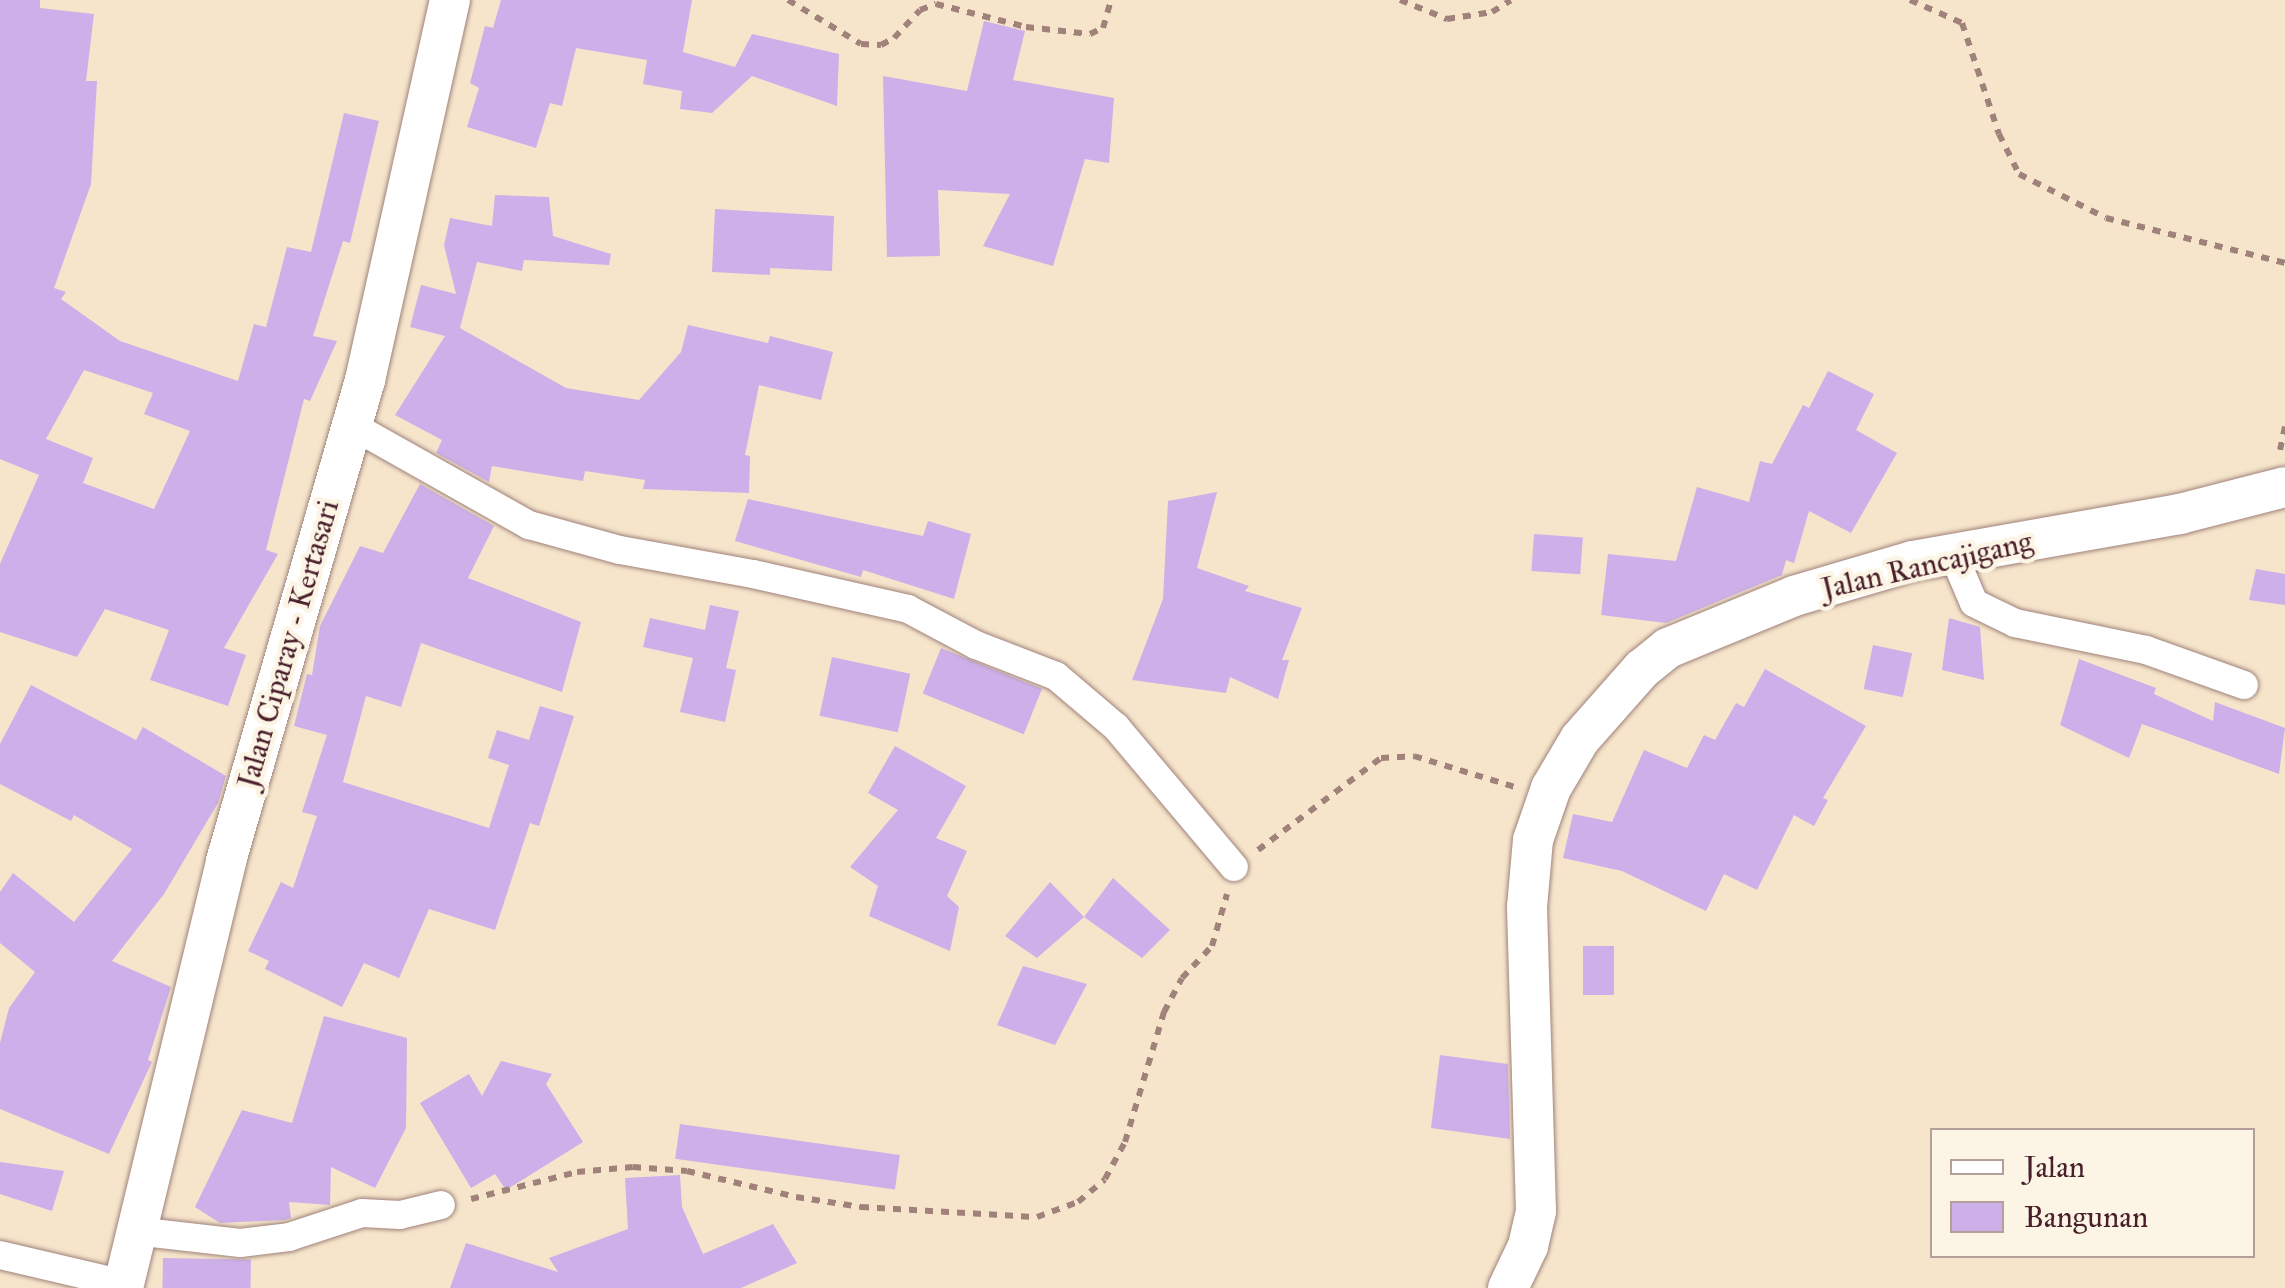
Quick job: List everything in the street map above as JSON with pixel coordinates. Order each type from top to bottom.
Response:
[{"type":"main road","name":"Jalan Ciparay - Kertasari","points":[[124,1286],[226,861],[352,426],[450,0]]},
{"type":"main road","name":"Jalan Rancajigang","points":[[1508,1288],[1528,1246],[1536,1211],[1526,906],[1532,840],[1548,797],[1580,739],[1642,670],[1668,648],[1794,596],[1953,554],[2180,514],[2285,487]]},
{"type":"street","points":[[352,426],[529,525],[620,550],[908,608],[976,645],[1056,676],[1116,728],[1234,867]]},
{"type":"street","points":[[1953,554],[1974,603],[2015,623],[2146,650],[2244,685]]},
{"type":"street","points":[[135,1230],[240,1243],[289,1236],[362,1213],[400,1215],[440,1205]]},
{"type":"street","points":[[0,1256],[124,1286]]},
{"type":"path","points":[[788,0],[861,44],[880,45],[894,38],[920,10],[936,4],[1026,27],[1090,34],[1103,28],[1111,0]]},
{"type":"path","points":[[1400,0],[1447,19],[1492,12],[1511,0]]},
{"type":"path","points":[[1910,0],[1962,23],[1999,134],[2019,174],[2106,218],[2285,263]]},
{"type":"path","points":[[440,1205],[577,1172],[634,1167],[687,1172],[860,1207],[1036,1217],[1078,1202],[1105,1179],[1125,1142],[1164,1012],[1182,978],[1212,946],[1234,867],[1381,758],[1414,756],[1548,797]]},
{"type":"building","points":[[0,0],[40,0],[40,8],[94,14],[86,81],[97,81],[91,184],[54,288],[66,292],[61,299],[120,341],[238,381],[254,324],[266,327],[287,247],[311,252],[344,113],[379,121],[350,243],[343,241],[313,336],[337,341],[310,401],[304,399],[266,550],[278,554],[224,648],[246,655],[228,706],[150,680],[169,630],[105,609],[77,657],[0,632],[0,564],[39,475],[0,459]],"holes":[[[84,370],[153,393],[144,414],[190,431],[154,509],[83,483],[93,458],[46,439]]]},
{"type":"building","points":[[501,0],[692,0],[683,52],[735,67],[752,34],[839,54],[837,106],[752,76],[712,113],[680,109],[682,91],[643,84],[647,60],[576,48],[562,106],[550,103],[536,148],[467,127],[479,88],[470,83],[485,26],[493,28]]},
{"type":"building","points":[[984,21],[1025,31],[1013,80],[1114,98],[1109,163],[1085,159],[1053,266],[983,246],[1010,194],[938,190],[940,256],[887,257],[883,76],[967,91]]},
{"type":"building","points":[[495,195],[549,197],[553,236],[611,254],[609,265],[524,260],[522,271],[477,262],[460,328],[566,388],[639,400],[681,352],[688,325],[768,343],[770,336],[833,352],[821,400],[759,385],[745,455],[750,456],[749,493],[643,489],[645,480],[585,471],[583,481],[492,466],[489,482],[436,453],[442,440],[395,415],[445,336],[410,327],[421,285],[456,294],[444,245],[450,218],[492,226]]},
{"type":"building","points":[[715,209],[834,216],[832,271],[770,268],[770,275],[712,272]]},
{"type":"building","points":[[1828,371],[1874,394],[1856,430],[1897,453],[1851,533],[1809,511],[1794,563],[1786,560],[1782,575],[1666,623],[1601,615],[1608,554],[1676,561],[1697,487],[1749,502],[1760,461],[1772,464],[1803,405],[1809,408]]},
{"type":"building","points":[[420,484],[494,526],[468,578],[581,622],[562,692],[421,643],[401,707],[366,696],[343,782],[489,828],[509,765],[488,758],[497,730],[529,740],[540,706],[574,716],[539,826],[530,823],[495,930],[429,909],[399,978],[364,963],[342,1007],[265,969],[269,961],[248,951],[281,882],[293,888],[317,816],[302,812],[327,735],[294,726],[307,674],[312,675],[320,626],[360,546],[383,553]]},
{"type":"building","points":[[1217,492],[1197,568],[1249,586],[1245,591],[1302,608],[1282,660],[1289,660],[1278,699],[1230,677],[1226,693],[1132,680],[1163,599],[1168,501]]},
{"type":"building","points":[[748,499],[923,536],[928,521],[971,534],[954,599],[863,570],[861,577],[735,541]]},
{"type":"building","points":[[1534,534],[1583,537],[1580,574],[1531,571]]},
{"type":"building","points":[[2256,569],[2285,574],[2285,605],[2249,600]]},
{"type":"building","points":[[710,605],[739,611],[726,668],[736,670],[725,722],[680,712],[693,658],[643,647],[650,618],[705,630]]},
{"type":"building","points":[[1949,618],[1980,627],[1984,680],[1942,670]]},
{"type":"building","points":[[1873,645],[1912,653],[1903,697],[1864,689]]},
{"type":"building","points":[[941,648],[1042,689],[1024,734],[923,693]]},
{"type":"building","points":[[832,657],[910,674],[898,732],[820,716]]},
{"type":"building","points":[[2079,659],[2156,688],[2154,694],[2213,721],[2215,702],[2285,728],[2279,774],[2142,724],[2129,758],[2060,725]]},
{"type":"building","points":[[1765,669],[1866,726],[1823,798],[1828,800],[1814,826],[1794,815],[1757,890],[1724,874],[1706,911],[1622,871],[1563,858],[1573,814],[1612,822],[1644,750],[1687,768],[1704,735],[1715,740],[1736,703],[1744,707]]},
{"type":"building","points":[[31,685],[136,740],[143,727],[226,776],[218,803],[164,894],[112,961],[171,987],[148,1060],[152,1062],[109,1154],[0,1109],[0,1043],[9,1008],[35,972],[0,943],[0,892],[13,873],[74,922],[132,849],[74,815],[71,821],[0,784],[0,744]]},
{"type":"building","points":[[895,746],[966,786],[936,838],[967,851],[947,896],[959,907],[950,951],[869,916],[878,886],[850,867],[898,810],[868,793]]},
{"type":"building","points":[[1113,878],[1170,930],[1142,958],[1084,917]]},
{"type":"building","points":[[1050,882],[1084,917],[1037,958],[1005,936]]},
{"type":"building","points":[[1583,946],[1614,946],[1614,995],[1583,995]]},
{"type":"building","points":[[1023,966],[1087,984],[1055,1045],[997,1025]]},
{"type":"building","points":[[324,1016],[407,1038],[406,1128],[375,1188],[331,1167],[330,1205],[289,1202],[291,1218],[285,1220],[220,1223],[195,1207],[242,1110],[292,1123]]},
{"type":"building","points":[[1440,1055],[1508,1064],[1510,1139],[1431,1128]]},
{"type":"building","points":[[501,1061],[552,1074],[546,1084],[583,1142],[506,1190],[495,1174],[471,1188],[420,1103],[469,1074],[482,1096]]},
{"type":"building","points":[[680,1124],[900,1155],[895,1190],[675,1159]]},
{"type":"building","points":[[0,1162],[64,1171],[52,1211],[0,1194]]},
{"type":"building","points":[[680,1175],[682,1207],[703,1254],[773,1224],[797,1263],[741,1288],[450,1288],[466,1243],[558,1272],[549,1258],[628,1229],[625,1178]]},
{"type":"building","points":[[163,1258],[251,1260],[250,1288],[162,1288]]}]
